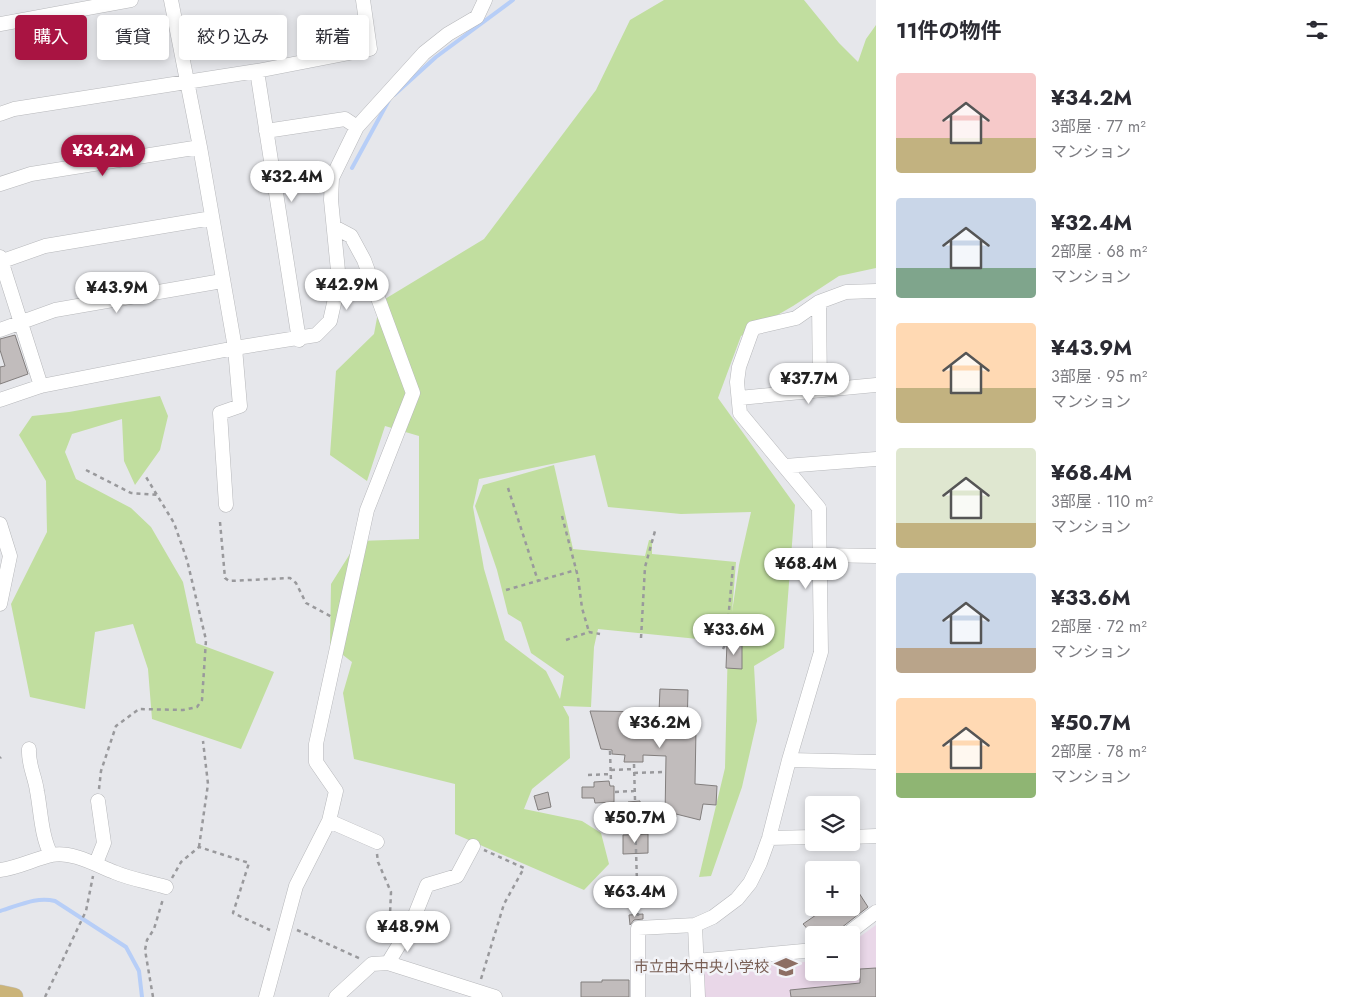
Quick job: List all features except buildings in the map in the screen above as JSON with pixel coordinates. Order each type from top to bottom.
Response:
[{"type":"main road","points":[[0,994],[14,997]]},
{"type":"street","points":[[0,24],[131,0]]},
{"type":"street","points":[[171,0],[200,147],[235,348],[240,406],[220,414],[226,505]]},
{"type":"street","points":[[0,114],[14,109],[257,71],[370,49],[363,0]]},
{"type":"street","points":[[0,400],[41,386],[235,348],[299,340],[316,335],[330,321],[339,281],[331,200],[332,178],[357,127],[424,53],[448,34],[477,17],[486,0]]},
{"type":"street","points":[[257,71],[299,340]]},
{"type":"street","points":[[266,131],[344,119],[357,127]]},
{"type":"street","points":[[0,184],[31,174],[200,147]]},
{"type":"street","points":[[41,386],[0,260],[45,246],[212,218]]},
{"type":"street","points":[[266,997],[296,886],[329,822],[336,791],[316,762],[316,744],[367,510],[413,392],[364,260],[351,236],[334,227]]},
{"type":"street","points":[[0,330],[55,310],[222,280]]},
{"type":"street","points":[[638,997],[638,928],[695,925],[713,917],[737,899],[750,883],[769,838],[789,760],[821,652],[819,508],[740,413],[739,367],[754,328],[796,318],[819,302],[846,292],[876,291]]},
{"type":"street","points":[[819,302],[820,390]]},
{"type":"street","points":[[739,398],[876,385]]},
{"type":"street","points":[[785,466],[876,459]]},
{"type":"street","points":[[0,524],[3,542],[10,556],[0,604]]},
{"type":"street","points":[[820,555],[876,556]]},
{"type":"street","points":[[29,749],[28,762],[37,788],[45,843],[51,855]]},
{"type":"street","points":[[789,760],[876,762]]},
{"type":"street","points":[[96,863],[104,843],[98,800]]},
{"type":"street","points":[[329,822],[377,842]]},
{"type":"street","points":[[860,837],[876,836]]},
{"type":"street","points":[[769,838],[805,837]]},
{"type":"street","points":[[388,963],[411,925],[427,885],[457,876],[473,846]]},
{"type":"street","points":[[0,870],[10,869],[51,855],[61,855],[96,863],[114,872],[166,887]]},
{"type":"street","points":[[858,926],[876,912]]},
{"type":"street","points":[[695,925],[698,997]]},
{"type":"street","points":[[696,961],[805,951]]},
{"type":"street","points":[[336,997],[372,964],[388,963],[495,997]]},
{"type":"path","points":[[86,470],[131,493],[159,495]]},
{"type":"path","points":[[98,800],[101,771],[116,726],[139,710],[183,710],[197,707],[202,700],[206,640],[187,560],[174,522],[159,495],[146,477]]},
{"type":"path","points":[[508,488],[538,580]]},
{"type":"path","points":[[562,516],[589,632]]},
{"type":"path","points":[[220,522],[225,578],[229,580],[290,578],[296,583],[306,603],[343,622]]},
{"type":"path","points":[[641,638],[645,567],[655,531]]},
{"type":"path","points":[[723,649],[726,643],[733,566]]},
{"type":"path","points":[[506,590],[576,570]]},
{"type":"path","points":[[566,640],[589,632],[600,634]]},
{"type":"path","points":[[153,997],[144,950],[147,940],[154,930],[166,887],[181,862],[198,847],[208,784],[203,741]]},
{"type":"path","points":[[610,751],[611,783]]},
{"type":"path","points":[[634,764],[634,800]]},
{"type":"path","points":[[611,770],[663,772]]},
{"type":"path","points":[[588,775],[611,774]]},
{"type":"path","points":[[615,792],[634,791]]},
{"type":"path","points":[[635,817],[638,928]]},
{"type":"path","points":[[377,842],[378,862],[391,892],[390,914],[397,948]]},
{"type":"path","points":[[473,846],[523,866],[513,891],[504,904],[477,990]]},
{"type":"path","points":[[198,847],[249,863],[233,913],[284,929],[372,964]]},
{"type":"path","points":[[45,997],[86,912],[96,863]]},
{"type":"shaded area","name":"市立由木中央小学校","points":[[876,925],[876,997],[704,997],[703,972],[805,962],[805,981],[860,981],[860,937]]},
{"type":"green space","points":[[664,0],[804,0],[839,43],[858,62],[866,39],[876,25],[876,268],[839,276],[793,306],[741,336],[718,398],[795,505],[784,648],[754,666],[757,721],[742,787],[711,876],[699,877],[725,768],[728,642],[598,629],[594,647],[591,707],[563,706],[569,717],[570,758],[532,789],[524,809],[582,821],[601,833],[609,864],[584,890],[455,834],[455,784],[354,759],[343,693],[352,662],[330,645],[331,584],[358,541],[419,539],[419,436],[385,426],[367,481],[330,455],[336,371],[374,334],[380,302],[484,239],[596,90],[630,20]],"holes":[[[595,455],[608,507],[681,514],[751,512],[739,565],[732,612],[736,562],[652,554],[652,540],[649,540],[645,556],[573,549],[554,465],[483,485],[475,506],[497,570],[508,614],[521,622],[531,653],[564,676],[560,699],[546,671],[505,640],[484,569],[473,507],[479,479]]]},
{"type":"green space","points":[[160,396],[168,416],[160,450],[135,485],[124,461],[122,419],[72,434],[65,452],[76,479],[131,508],[151,527],[183,582],[196,643],[274,672],[241,749],[152,719],[148,669],[133,624],[95,632],[85,709],[30,697],[11,604],[47,532],[46,481],[19,435],[32,416],[69,412]]},
{"type":"waterway","points":[[394,95],[436,57],[513,0]]},
{"type":"waterway","points":[[352,168],[389,100]]},
{"type":"waterway","points":[[0,911],[34,901],[55,901],[126,947],[139,971],[142,997]]},
{"type":"place","name":"市立由木中央小学校","points":[[786,967]]}]
